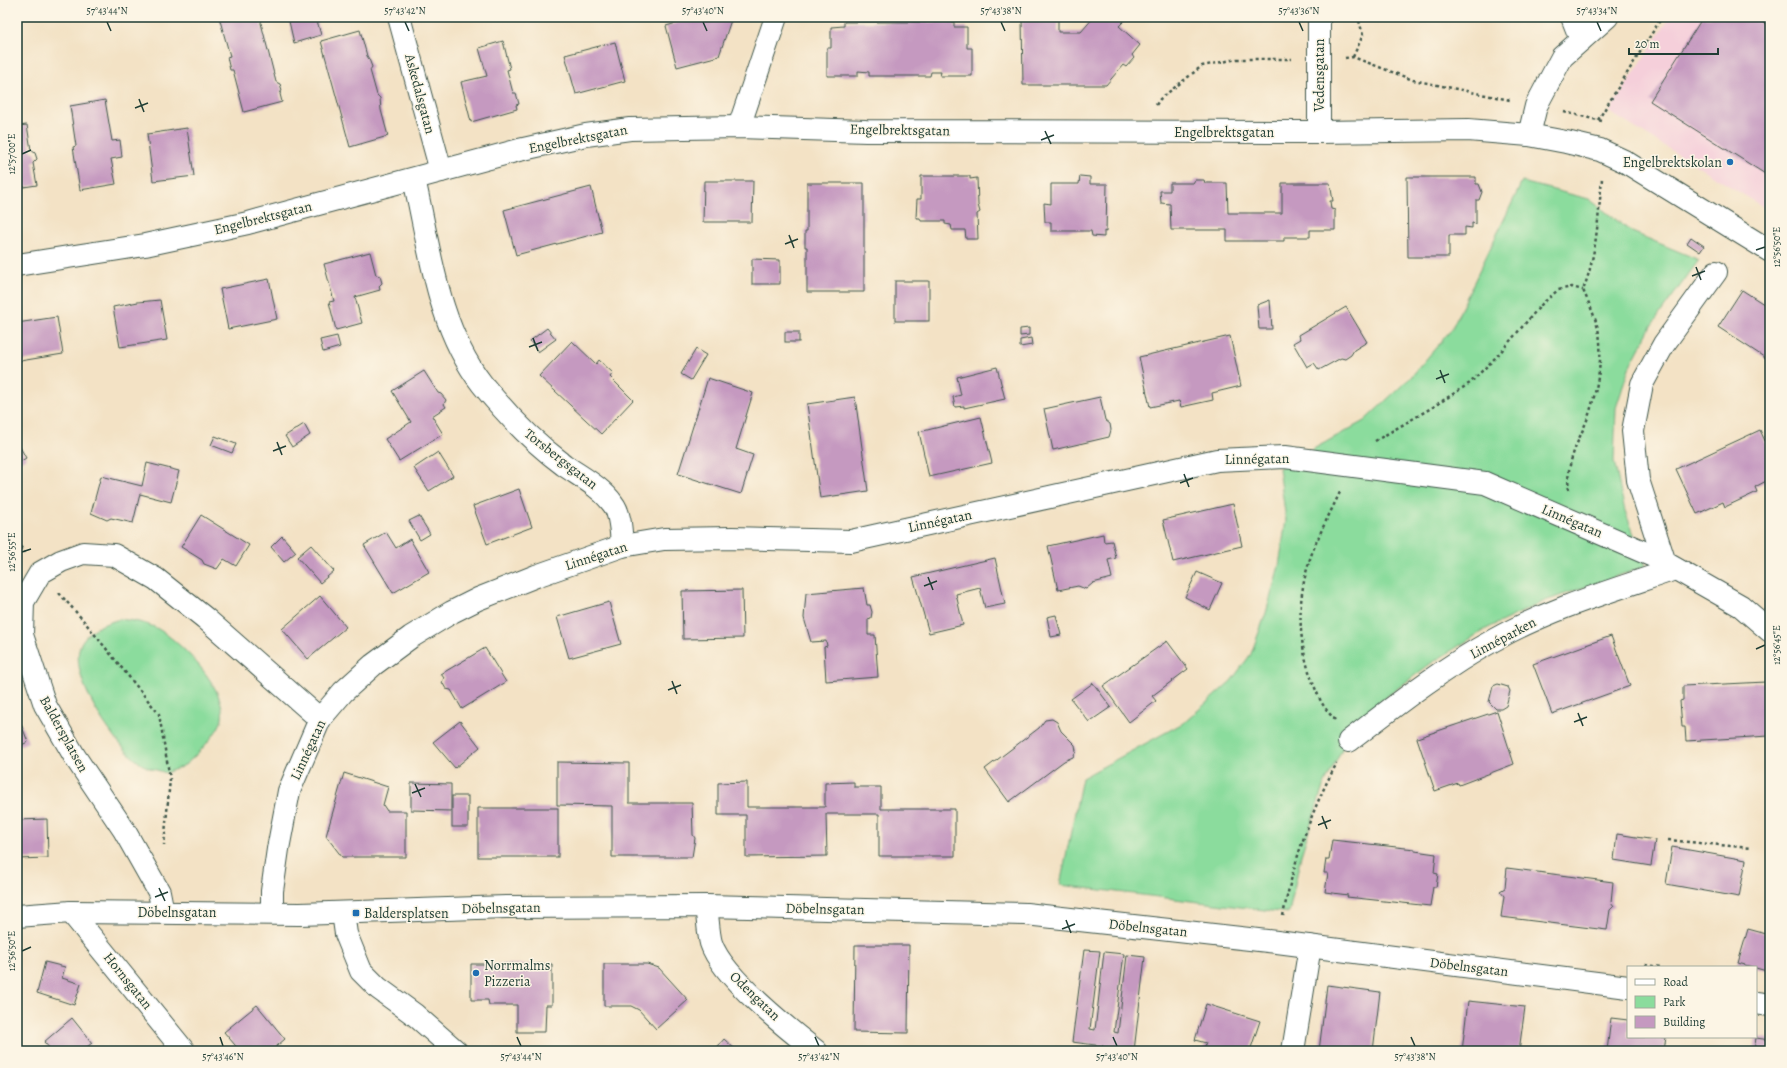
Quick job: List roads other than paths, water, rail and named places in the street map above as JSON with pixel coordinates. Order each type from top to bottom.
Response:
[{"type":"street","name":"Askedalsgatan","points":[[399,17],[441,171]]},
{"type":"street","points":[[739,126],[776,17]]},
{"type":"street","name":"Vedensgatan","points":[[1319,17],[1319,132]]},
{"type":"street","points":[[1572,17],[1581,40]]},
{"type":"street","points":[[1529,135],[1536,106],[1562,57],[1607,17]]},
{"type":"street","name":"Engelbrektsgatan","points":[[17,265],[145,245],[248,223],[441,171],[586,135],[630,129],[739,126],[866,130],[1319,132],[1468,130],[1529,135],[1600,150],[1624,160],[1770,251]]},
{"type":"street","name":"Torsbergsgatan","points":[[414,179],[446,319],[461,350],[482,383],[527,435],[564,465],[599,489],[614,506],[622,546]]},
{"type":"street","points":[[1670,566],[1638,480],[1633,431],[1642,384],[1664,344],[1716,272]]},
{"type":"street","name":"Linnégatan","points":[[272,913],[272,891],[289,791],[320,719],[343,692],[373,665],[411,637],[452,612],[478,599],[528,579],[622,546],[664,539],[732,538],[852,540],[1217,460],[1285,457],[1484,483],[1670,566],[1741,606],[1770,631]]},
{"type":"street","name":"Baldersplatsen","points":[[164,912],[159,892],[128,837],[75,757],[45,705],[22,636],[22,602],[40,573],[61,561],[83,553],[114,555],[156,579],[205,618],[320,719]]},
{"type":"street","name":"Linnéparken","points":[[1350,741],[1431,679],[1494,640],[1561,608],[1670,566]]},
{"type":"street","name":"Döbelnsgatan","points":[[17,916],[71,912],[343,913],[506,907],[706,906],[1026,914],[1310,946],[1627,987]]},
{"type":"street","name":"Odengatan","points":[[706,906],[711,944],[726,967],[740,985],[816,1051]]},
{"type":"street","name":"Hornsgatan","points":[[71,912],[184,1051]]},
{"type":"street","points":[[343,913],[346,934],[361,971],[378,988],[415,1015],[456,1051]]},
{"type":"street","points":[[1293,1051],[1310,946]]},
{"type":"street","points":[[1757,1003],[1770,1005]]},
{"type":"place","name":"Engelbrektskolan","points":[[1730,162]]},
{"type":"place","name":"Baldersplatsen","points":[[356,913]]},
{"type":"place","name":"Norrmalms Pizzeria","points":[[476,973]]}]
